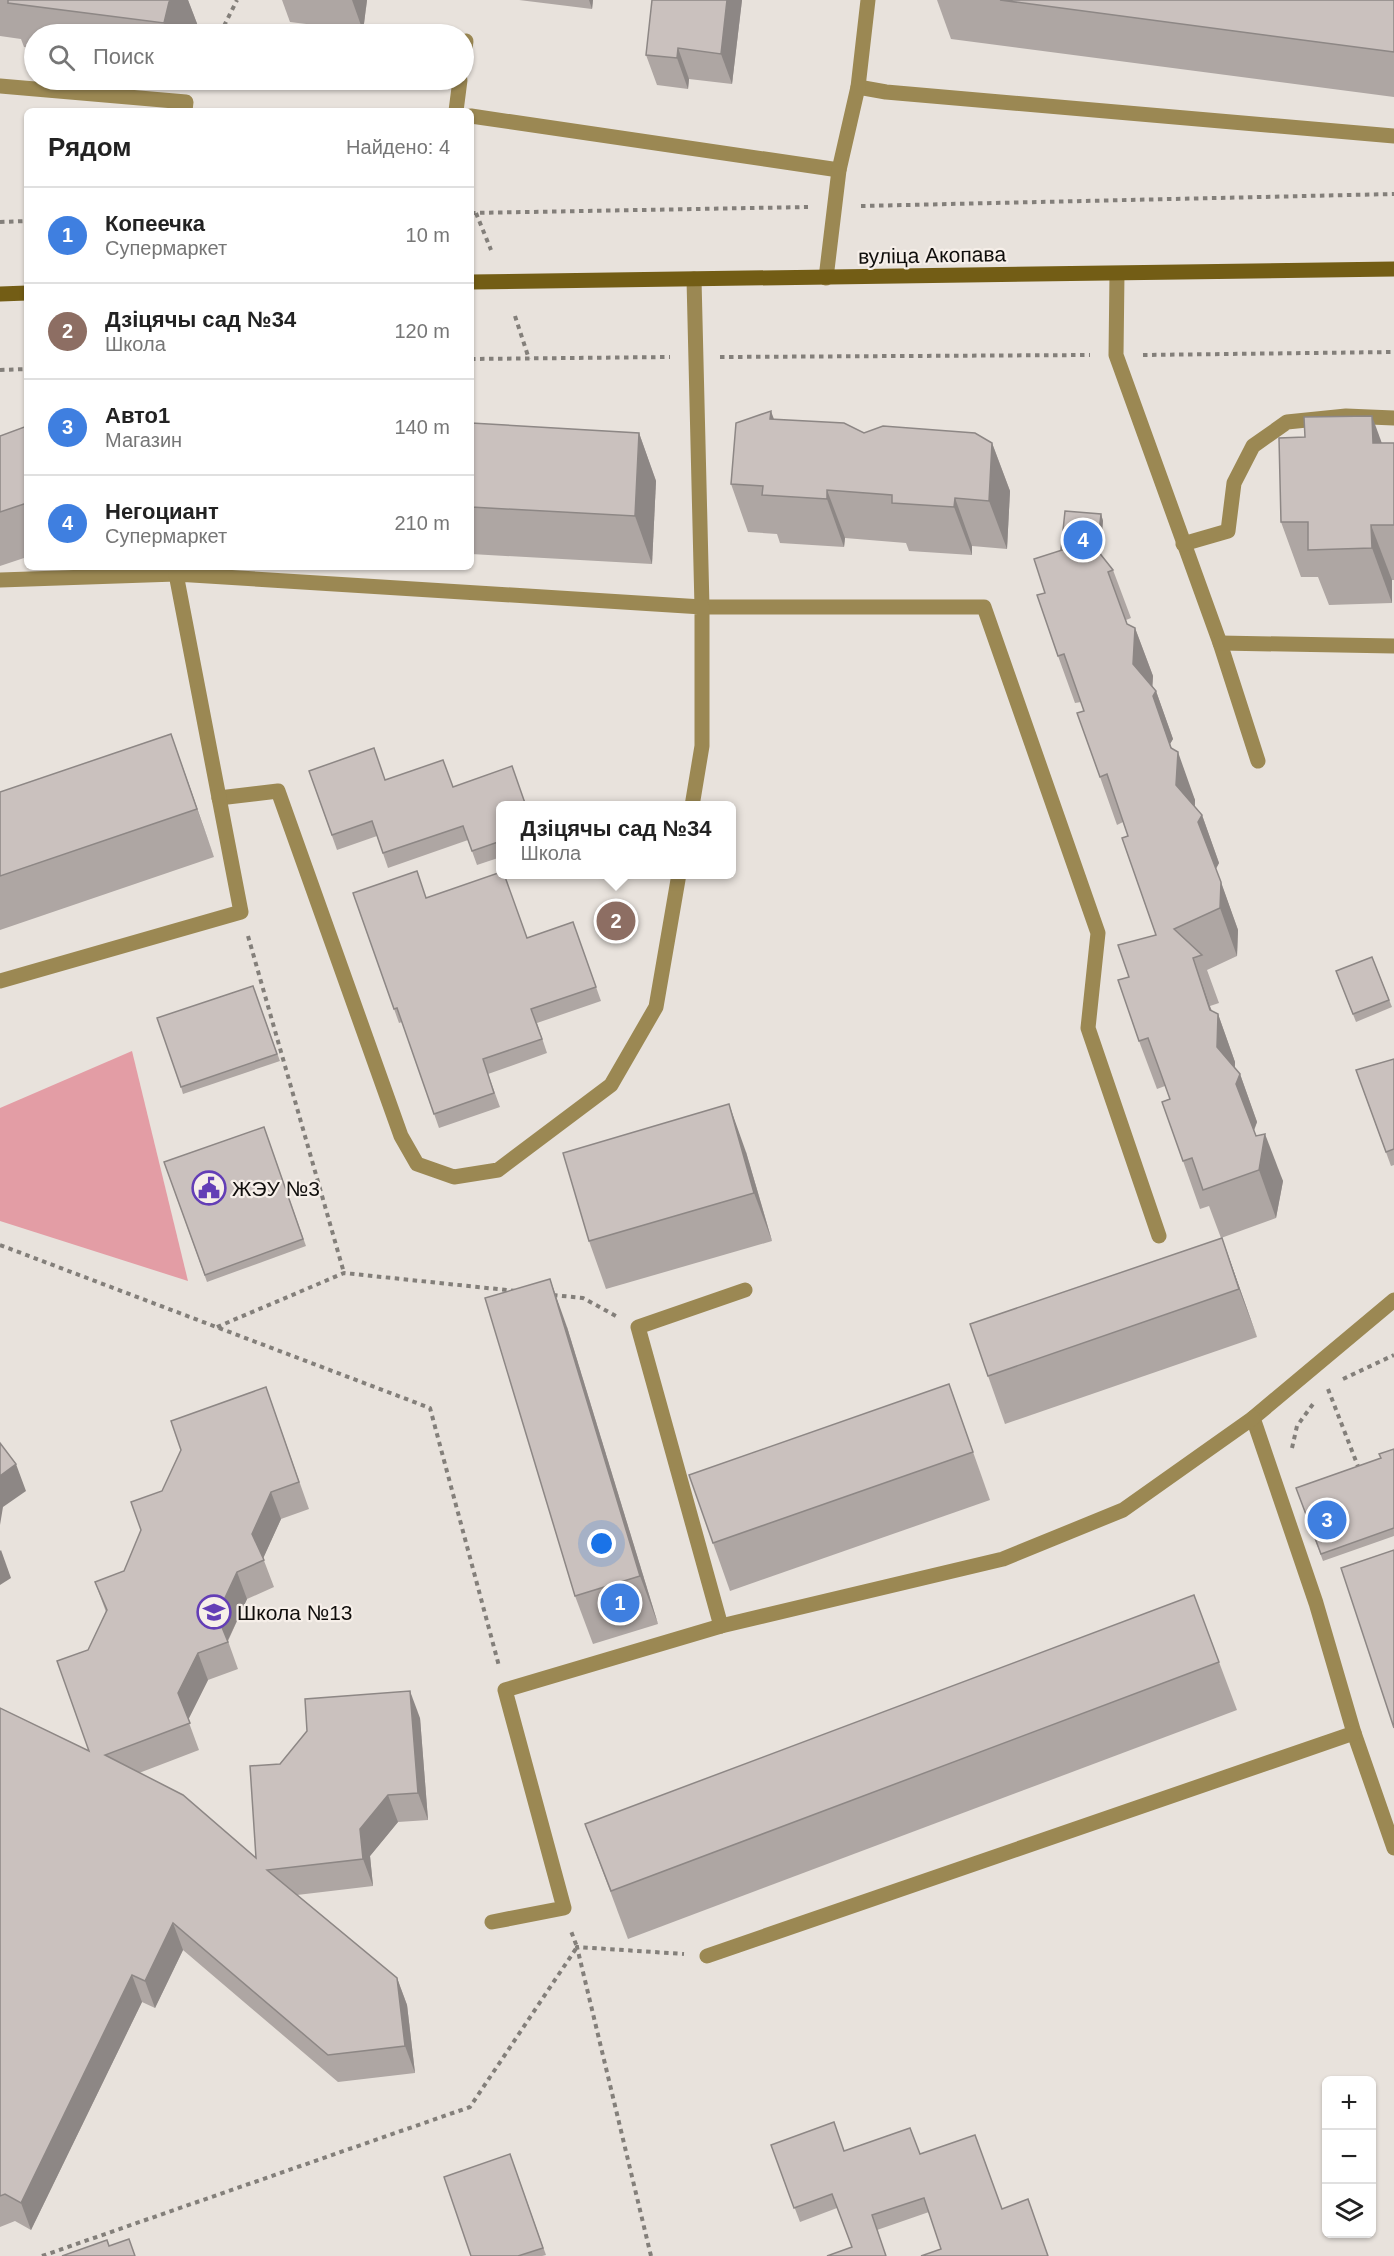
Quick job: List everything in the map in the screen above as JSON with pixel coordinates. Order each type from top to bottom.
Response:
[{"type":"main road","name":"вуліца Акопава","points":[[474,282],[1394,269]]},
{"type":"main road","points":[[0,294],[24,293]]},
{"type":"lane","points":[[826,278],[839,170],[858,87],[868,0]]},
{"type":"lane","points":[[0,86],[24,88]]},
{"type":"lane","points":[[858,87],[886,92],[1394,136]]},
{"type":"lane","points":[[46,90],[186,102],[185,108]]},
{"type":"lane","points":[[456,108],[459,90]]},
{"type":"lane","points":[[474,116],[839,170]]},
{"type":"lane","points":[[1117,274],[1116,355],[1220,643],[1258,761]]},
{"type":"lane","points":[[693,801],[702,746],[702,607],[694,279]]},
{"type":"lane","points":[[1183,544],[1228,531],[1234,483],[1254,446],[1287,422],[1346,416],[1394,418]]},
{"type":"lane","points":[[0,981],[240,912],[176,574]]},
{"type":"lane","points":[[0,580],[176,574],[702,607],[984,607],[1098,933],[1088,1028],[1159,1236]]},
{"type":"lane","points":[[1220,643],[1394,646]]},
{"type":"lane","points":[[219,798],[278,790],[401,1136],[417,1164],[454,1177],[498,1170],[611,1085],[656,1006],[678,879]]},
{"type":"lane","points":[[721,1626],[638,1327],[745,1290]]},
{"type":"lane","points":[[492,1922],[564,1908],[505,1690],[721,1626],[1003,1559],[1123,1510],[1253,1418],[1394,1300]]},
{"type":"lane","points":[[1253,1418],[1316,1603],[1354,1733],[1394,1848]]},
{"type":"lane","points":[[707,1956],[1354,1733]]},
{"type":"path","points":[[225,24],[237,0]]},
{"type":"path","points":[[474,213],[1394,194]]},
{"type":"path","points":[[474,215],[491,250]]},
{"type":"path","points":[[0,222],[24,221]]},
{"type":"path","points":[[515,316],[529,358]]},
{"type":"path","points":[[474,359],[1394,352]]},
{"type":"path","points":[[0,370],[24,369]]},
{"type":"path","points":[[240,912],[344,1273]]},
{"type":"path","points":[[0,1245],[430,1408],[505,1690]]},
{"type":"path","points":[[217,1327],[344,1273],[526,1292]]},
{"type":"path","points":[[549,1294],[584,1298],[638,1327]]},
{"type":"path","points":[[1337,1382],[1394,1355]]},
{"type":"path","points":[[1321,1394],[1327,1386],[1360,1472]]},
{"type":"path","points":[[1291,1453],[1297,1426],[1315,1402]]},
{"type":"path","points":[[564,1908],[577,1947],[651,2256]]},
{"type":"path","points":[[577,1947],[707,1956]]},
{"type":"path","points":[[42,2256],[470,2107],[577,1947]]},
{"type":"shaded area","points":[[132,1051],[188,1281],[0,1221],[0,1108]]},
{"type":"building","points":[[8,0],[172,0],[169,2],[164,23],[8,3]]},
{"type":"building","points":[[652,0],[727,0],[721,54],[678,48],[677,58],[646,55]]},
{"type":"building","points":[[1000,0],[1394,0],[1394,52]]},
{"type":"building","points":[[771,411],[770,419],[844,423],[864,433],[883,426],[975,433],[992,443],[989,501],[955,498],[954,507],[892,503],[892,495],[827,490],[827,499],[762,495],[763,486],[731,484],[736,423]]},
{"type":"building","points":[[1372,416],[1373,443],[1394,443],[1394,525],[1371,525],[1372,548],[1308,550],[1308,522],[1281,522],[1279,438],[1305,437],[1304,417]]},
{"type":"building","points":[[474,423],[639,433],[635,516],[474,507]]},
{"type":"building","points":[[24,427],[24,504],[0,512],[0,436]]},
{"type":"building","points":[[1065,511],[1101,514],[1097,549],[1090,541],[1061,550]]},
{"type":"building","points":[[1090,541],[1113,570],[1108,572],[1127,624],[1135,628],[1133,664],[1156,691],[1153,696],[1171,748],[1178,752],[1176,785],[1202,815],[1198,822],[1221,882],[1220,908],[1174,929],[1202,955],[1193,958],[1210,1010],[1218,1014],[1217,1047],[1240,1074],[1236,1084],[1256,1136],[1265,1134],[1259,1170],[1203,1190],[1192,1158],[1183,1161],[1162,1102],[1170,1099],[1148,1038],[1139,1041],[1118,980],[1129,977],[1118,945],[1156,935],[1122,838],[1128,836],[1107,774],[1100,777],[1077,713],[1084,711],[1064,654],[1058,656],[1037,595],[1045,593],[1034,559]]},
{"type":"building","points":[[171,734],[197,809],[0,876],[0,792]]},
{"type":"building","points":[[374,748],[385,780],[443,760],[453,787],[512,766],[524,801],[496,801],[496,843],[472,851],[463,826],[383,853],[372,821],[332,835],[309,771]]},
{"type":"building","points":[[417,871],[426,898],[496,874],[496,879],[506,879],[527,938],[573,922],[596,987],[531,1009],[542,1039],[483,1059],[494,1093],[434,1114],[353,893]]},
{"type":"building","points":[[1372,957],[1389,1000],[1353,1014],[1336,971]]},
{"type":"building","points":[[253,986],[277,1054],[181,1087],[157,1018]]},
{"type":"building","points":[[1394,1059],[1394,1149],[1386,1152],[1356,1070]]},
{"type":"building","points":[[729,1104],[754,1193],[589,1241],[563,1153]]},
{"type":"building","points":[[264,1127],[303,1239],[205,1275],[164,1162]]},
{"type":"building","points":[[1222,1238],[1239,1289],[988,1376],[970,1324]]},
{"type":"building","points":[[550,1279],[640,1576],[575,1596],[485,1298]]},
{"type":"building","points":[[949,1384],[973,1452],[713,1543],[689,1475]]},
{"type":"building","points":[[266,1387],[299,1482],[271,1492],[252,1534],[264,1560],[237,1572],[217,1615],[228,1642],[198,1653],[178,1693],[190,1723],[105,1755],[183,1795],[256,1858],[250,1766],[280,1764],[307,1731],[305,1699],[410,1691],[418,1793],[388,1795],[360,1829],[363,1859],[267,1870],[397,1978],[405,2046],[328,2055],[173,1923],[145,1981],[132,1975],[21,2203],[5,2194],[0,2196],[0,1708],[89,1751],[57,1661],[88,1650],[107,1610],[95,1582],[124,1571],[141,1530],[131,1502],[162,1491],[181,1450],[171,1421]]},
{"type":"building","points":[[0,1443],[16,1464],[0,1476]]},
{"type":"building","points":[[1394,1449],[1394,1528],[1321,1554],[1296,1488],[1381,1458],[1379,1454]]},
{"type":"building","points":[[1394,1550],[1394,1728],[1341,1568]]},
{"type":"building","points":[[1194,1595],[1219,1662],[611,1891],[585,1824]]},
{"type":"building","points":[[834,2122],[844,2151],[910,2128],[920,2154],[975,2135],[1002,2209],[1028,2199],[1048,2256],[921,2256],[941,2249],[924,2198],[872,2215],[886,2256],[827,2256],[852,2247],[832,2194],[794,2208],[771,2145]]},
{"type":"building","points":[[510,2154],[543,2248],[518,2256],[471,2256],[444,2177]]},
{"type":"building","points":[[129,2239],[135,2256],[62,2256],[107,2240],[109,2246]]},
{"type":"place","name":"Негоциант","points":[[1083,540]]},
{"type":"place","name":"Дзіцячы сад №34","points":[[616,921]]},
{"type":"place","name":"ЖЭУ №3","points":[[209,1188]]},
{"type":"place","name":"Авто1","points":[[1327,1520]]},
{"type":"place","name":"Копеечка","points":[[620,1603]]},
{"type":"place","name":"Школа №13","points":[[214,1612]]}]
